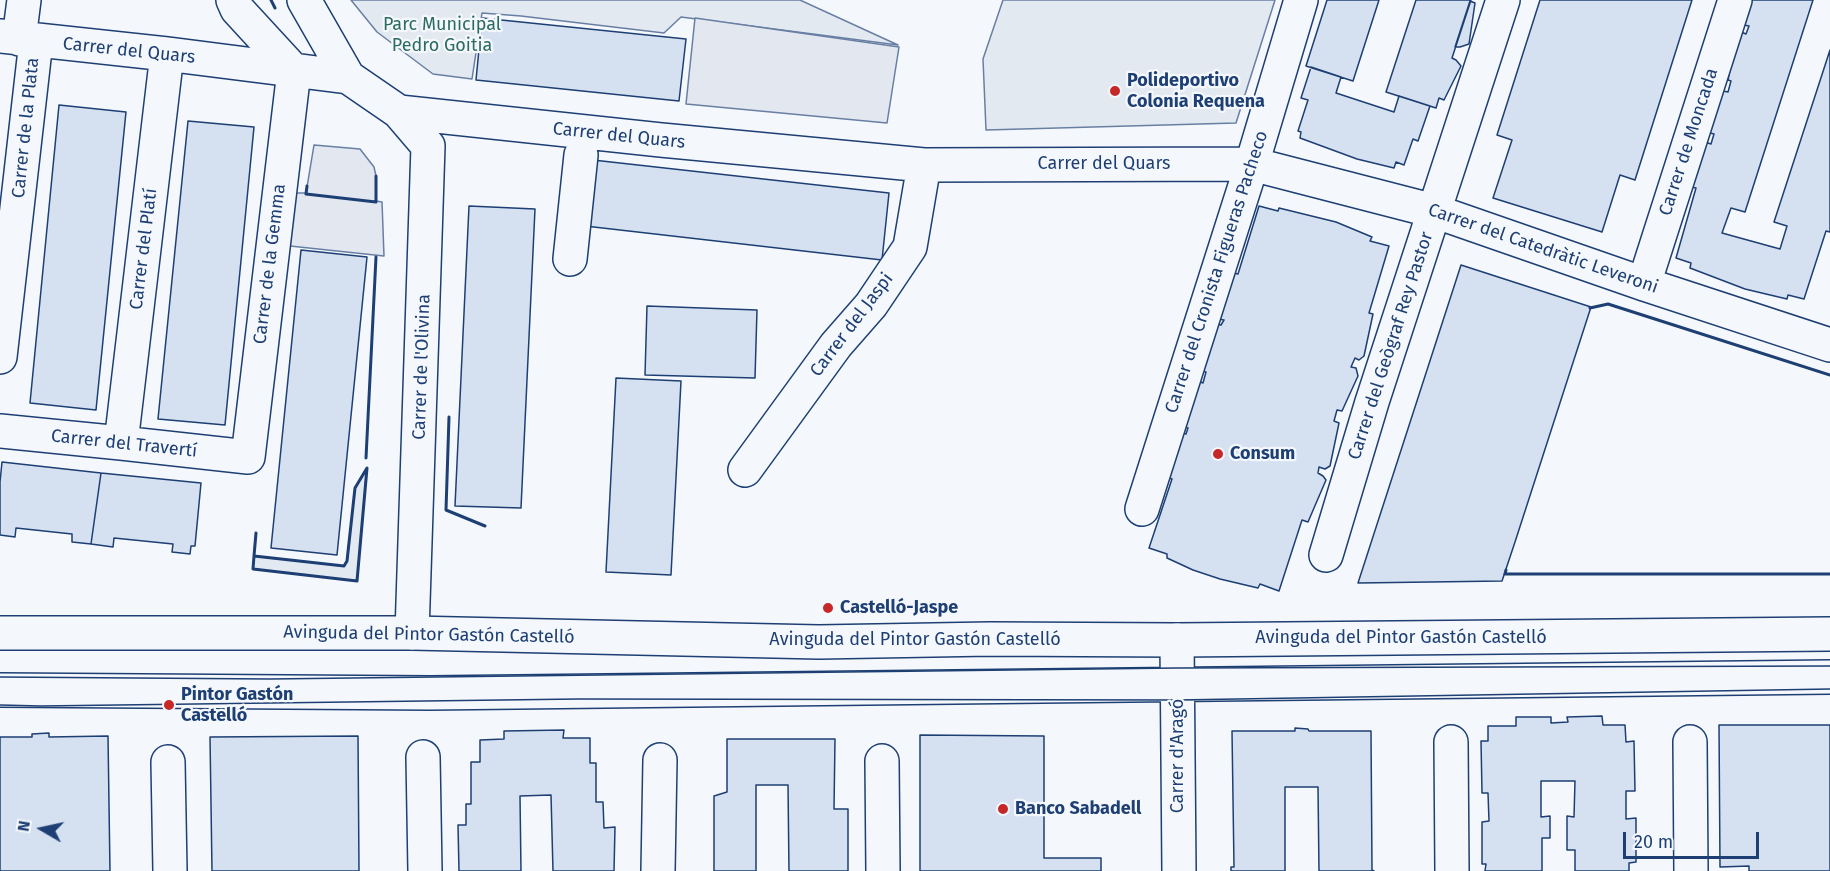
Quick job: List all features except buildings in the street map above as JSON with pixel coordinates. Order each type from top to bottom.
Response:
[{"type":"street","name":"Carrer de la Plata","points":[[0,357],[18,39],[24,0]]},
{"type":"street","points":[[233,0],[237,9],[294,71]]},
{"type":"street","points":[[304,0],[348,77]]},
{"type":"street","name":"Carrer del Cronista Figueras Pacheco","points":[[1142,509],[1252,164],[1301,0]]},
{"type":"street","name":"Carrer del Geògraf Rey Pastor","points":[[1326,555],[1372,402],[1503,0]]},
{"type":"street","name":"Carrer de Moncada","points":[[1644,284],[1735,0]]},
{"type":"street","name":"Carrer del Quars","points":[[18,39],[167,54],[348,77],[399,112],[661,140],[924,165],[1252,164]]},
{"type":"street","name":"Carrer del Platí","points":[[121,443],[167,54]]},
{"type":"street","name":"Carrer de la Gemma","points":[[248,457],[294,71]]},
{"type":"street","name":"Carrer de l'Olivina","points":[[399,112],[428,146],[412,633]]},
{"type":"street","points":[[570,259],[581,155]]},
{"type":"street","name":"Carrer del Catedràtic Leveroni","points":[[1252,164],[1434,211],[1644,284],[1830,345]]},
{"type":"street","name":"Carrer del Jaspi","points":[[745,470],[836,345],[871,305],[910,246],[924,165]]},
{"type":"street","name":"Carrer del Travertí","points":[[0,431],[248,457]]},
{"type":"street","name":"Avinguda del Pintor Gastón Castelló","points":[[0,633],[412,633],[819,642],[1830,634]]},
{"type":"street","name":"Carrer d'Aragó","points":[[1177,640],[1179,871]]},
{"type":"street","points":[[0,690],[430,693],[1830,677]]},
{"type":"street","points":[[1451,742],[1452,871]]},
{"type":"street","points":[[1690,742],[1691,871]]},
{"type":"street","points":[[423,758],[425,871]]},
{"type":"street","points":[[658,871],[660,760]]},
{"type":"street","points":[[882,761],[883,871]]},
{"type":"street","points":[[168,762],[170,871]]},
{"type":"green space","name":"Parc Municipal Pedro Goitia","points":[[351,0],[800,0],[898,45],[681,17],[664,33],[482,13],[472,79],[433,74],[377,32]]},
{"type":"green space","name":"Polideportivo Colonia Requena","points":[[1003,0],[1275,0],[1236,123],[986,130],[983,59]]},
{"type":"green space","points":[[367,468],[357,581],[253,569],[254,556],[344,566],[347,561],[355,488]]},
{"type":"shaded area","points":[[695,18],[899,47],[887,123],[686,104]]},
{"type":"shaded area","points":[[314,145],[360,149],[374,167],[376,201],[382,202],[384,256],[290,246],[296,193],[306,193]]},
{"type":"tram line","points":[[0,677],[270,679],[1177,668],[1830,666]]},
{"type":"tram line","points":[[0,705],[578,699],[1178,700],[1830,689]]},
{"type":"wall","points":[[271,0],[275,8]]},
{"type":"wall","points":[[307,186],[306,194],[376,202],[376,176]]},
{"type":"wall","points":[[366,458],[376,257]]},
{"type":"wall","points":[[1590,308],[1608,304],[1830,375]]},
{"type":"wall","points":[[449,417],[446,510],[485,526]]},
{"type":"wall","points":[[254,556],[253,569],[357,581],[367,468],[355,488],[347,561],[344,566],[254,556],[256,533]]},
{"type":"wall","points":[[1506,570],[1505,574],[1830,574]]},
{"type":"place","name":"Polideportivo Colonia Requena","points":[[1115,91]]},
{"type":"place","name":"Consum","points":[[1218,454]]},
{"type":"place","name":"Castelló-Jaspe","points":[[828,608]]},
{"type":"place","name":"Pintor Gastón Castelló","points":[[169,705]]},
{"type":"place","name":"Banco Sabadell","points":[[1003,809]]}]
